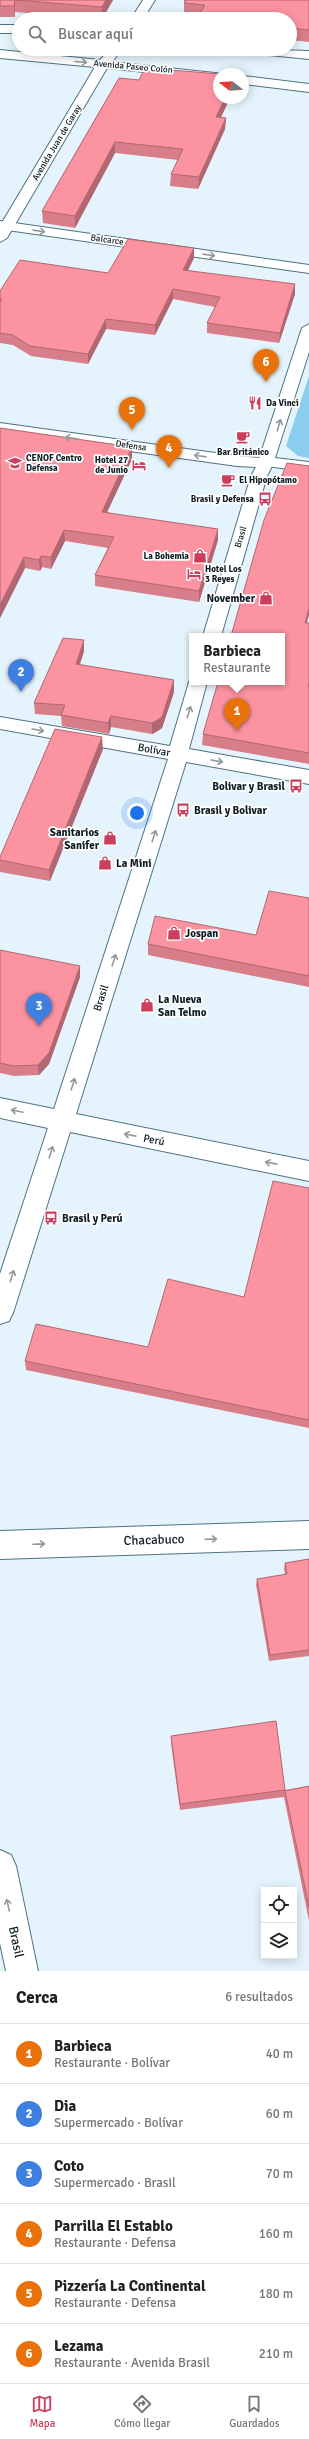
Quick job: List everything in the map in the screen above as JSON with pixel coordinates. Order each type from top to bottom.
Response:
[{"type":"street","points":[[141,12],[149,0]]},
{"type":"street","points":[[0,29],[12,29]]},
{"type":"street","name":"Avenida Paseo Colón","points":[[0,54],[12,55]]},
{"type":"street","points":[[297,54],[309,55]]},
{"type":"street","name":"Avenida Paseo Colón","points":[[21,56],[213,75]]},
{"type":"street","name":"Avenida Juan de Garay","points":[[2,230],[103,64],[110,56]]},
{"type":"street","points":[[189,72],[213,73]]},
{"type":"street","points":[[249,76],[309,81]]},
{"type":"street","points":[[249,81],[309,88]]},
{"type":"street","name":"Balcarce","points":[[2,230],[309,269]]},
{"type":"street","name":"Brasil","points":[[213,633],[259,476],[266,462],[309,328]]},
{"type":"street","name":"Defensa","points":[[0,428],[237,461],[266,462],[309,467]]},
{"type":"street","name":"Brasil","points":[[0,1313],[174,775],[178,754],[197,685]]},
{"type":"street","name":"Bolívar","points":[[0,723],[309,777]]},
{"type":"street","name":"Perú","points":[[0,1108],[309,1171]]},
{"type":"street","name":"Chacabuco","points":[[0,1545],[309,1536]]},
{"type":"street","name":"Brasil","points":[[0,1866],[22,1971]]},
{"type":"shaded area","points":[[309,376],[309,458],[298,456],[286,446]]},
{"type":"building","points":[[0,0],[15,0],[14,6],[0,6]]},
{"type":"building","points":[[15,0],[106,0],[102,7]]},
{"type":"building","points":[[186,0],[309,0],[309,30],[297,29],[297,12],[201,12],[205,5],[184,3]]},
{"type":"building","points":[[145,68],[213,73],[213,104],[222,104],[216,117],[226,118],[199,177],[171,174],[183,149],[115,142],[75,216],[42,211],[119,78],[139,80]]},
{"type":"building","points":[[128,239],[194,248],[183,270],[295,284],[280,333],[207,323],[220,297],[173,289],[155,325],[106,319],[88,354],[30,346],[13,335],[0,333],[0,302],[2,299],[0,299],[0,291],[20,260],[108,273]]},
{"type":"building","points":[[0,428],[132,447],[102,512],[218,529],[199,591],[95,575],[114,537],[64,530],[51,557],[41,556],[39,560],[24,557],[0,605]]},
{"type":"building","points":[[287,463],[309,466],[309,608],[305,623],[309,623],[309,753],[203,734],[217,685],[285,685],[285,633],[232,633],[264,520]]},
{"type":"building","points":[[63,638],[84,640],[76,664],[174,680],[162,717],[152,723],[111,716],[108,723],[61,715],[65,705],[34,703]]},
{"type":"building","points":[[55,729],[102,737],[49,870],[0,860],[0,857]]},
{"type":"building","points":[[269,891],[309,898],[309,976],[148,944],[155,916],[256,935]]},
{"type":"building","points":[[0,950],[80,966],[49,1053],[38,1065],[13,1066],[0,1063]]},
{"type":"building","points":[[273,1181],[309,1188],[309,1420],[25,1361],[36,1324],[148,1347],[168,1279],[244,1297]]},
{"type":"building","points":[[309,1559],[309,1650],[270,1655],[257,1579],[287,1574],[285,1563]]},
{"type":"building","points":[[276,1721],[285,1790],[180,1804],[171,1736]]},
{"type":"building","points":[[309,1786],[309,1907],[285,1791]]},
{"type":"place","name":"Lezama","points":[[266,382]]},
{"type":"place","name":"Da Vinci","points":[[255,403]]},
{"type":"place","name":"Pizzería La Continental","points":[[132,430]]},
{"type":"place","name":"Bar Británico","points":[[243,437]]},
{"type":"place","name":"CENOF Centro Defensa","points":[[15,463]]},
{"type":"place","name":"Hotel 27 de Junio","points":[[139,465]]},
{"type":"place","name":"Parrilla El Establo","points":[[169,468]]},
{"type":"place","name":"El Hipopótamo","points":[[228,480]]},
{"type":"place","name":"Brasil y Defensa","points":[[265,499]]},
{"type":"place","name":"La Bohemia","points":[[200,556]]},
{"type":"place","name":"Hotel Los 3 Reyes","points":[[194,574]]},
{"type":"place","name":"November","points":[[266,598]]},
{"type":"place","name":"Dia","points":[[21,692]]},
{"type":"place","name":"Barbieca","points":[[237,731]]},
{"type":"place","name":"Bolivar y Brasil","points":[[296,786]]},
{"type":"place","name":"Brasil y Bolivar","points":[[183,810]]},
{"type":"place","name":"Sanitarios Sanifer","points":[[110,838]]},
{"type":"place","name":"La Mini","points":[[105,863]]},
{"type":"place","name":"Jospan","points":[[174,933]]},
{"type":"place","name":"La Nueva San Telmo","points":[[147,1005]]},
{"type":"place","name":"Coto","points":[[39,1026]]},
{"type":"place","name":"Brasil y Perú","points":[[51,1218]]}]
